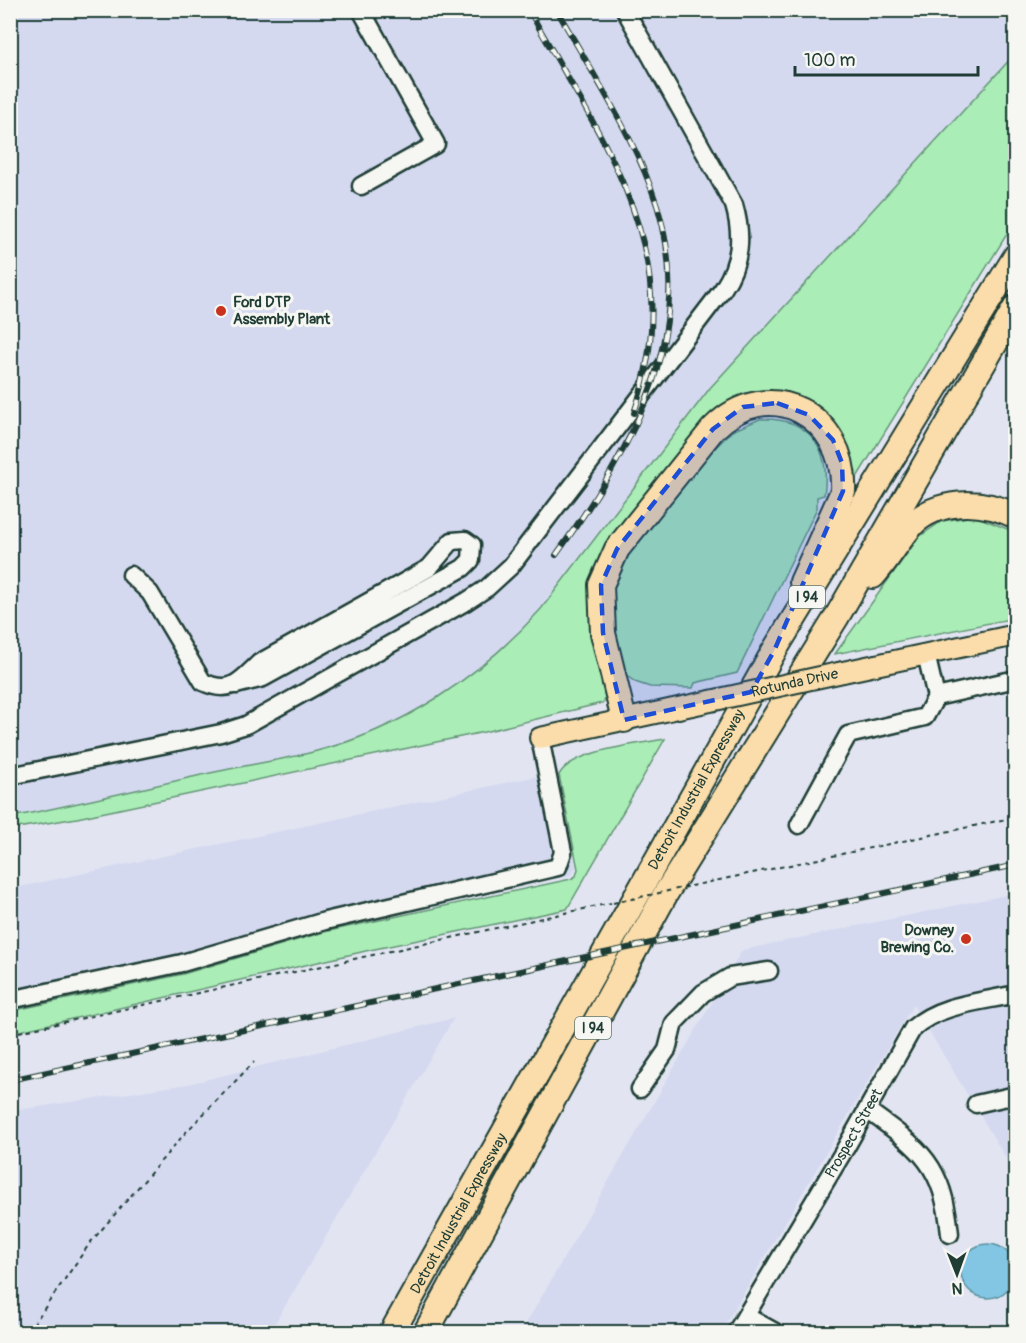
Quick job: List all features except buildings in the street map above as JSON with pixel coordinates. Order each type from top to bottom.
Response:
[{"type":"highway","name":"Detroit Industrial Expressway","points":[[392,1332],[774,651],[1016,256]]},
{"type":"highway","name":"Detroit Industrial Expressway","points":[[426,1332],[666,893],[836,618],[1016,307]]},
{"type":"highway","points":[[624,720],[601,620],[601,585],[607,568],[617,549],[713,429],[728,415],[760,403],[794,407],[822,426],[839,453],[844,477],[843,491],[807,567],[774,651]]},
{"type":"highway","points":[[836,618],[884,564],[917,520],[942,508],[965,504],[996,507],[1016,516]]},
{"type":"main road","name":"Rotunda Drive","points":[[540,738],[1016,635]]},
{"type":"street","points":[[361,10],[436,144],[361,186]]},
{"type":"street","points":[[10,776],[221,733],[246,725],[467,601],[487,588],[511,566],[723,289],[737,263],[740,235],[734,206],[625,10]]},
{"type":"street","points":[[131,575],[150,593],[203,682],[224,687],[237,685],[263,678],[463,568],[471,560],[472,545],[459,539],[452,541],[429,568],[259,663],[237,685]]},
{"type":"street","points":[[799,825],[848,735],[925,717],[936,697],[926,654]]},
{"type":"street","points":[[936,697],[1016,679]]},
{"type":"street","points":[[10,1000],[182,963],[325,921],[558,867],[563,852],[540,738]]},
{"type":"street","points":[[640,1089],[667,1050],[674,1023],[703,993],[730,977],[769,971]]},
{"type":"street","name":"Prospect Street","points":[[736,1332],[913,1028],[920,1022],[951,1008],[1016,994]]},
{"type":"street","points":[[976,1104],[1016,1095]]},
{"type":"street","points":[[867,1110],[909,1141],[932,1167],[947,1199],[950,1234]]},
{"type":"street","points":[[746,1316],[775,1332]]},
{"type":"path","points":[[10,1034],[1016,817]]},
{"type":"path","points":[[28,1332],[90,1243],[187,1131],[254,1062]]},
{"type":"highlighted area","points":[[777,403],[809,415],[833,440],[842,463],[843,491],[774,651],[751,692],[624,720],[603,633],[601,585],[617,549],[713,429],[743,407]]},
{"type":"shaded area","points":[[10,11],[1015,11],[1015,107],[753,341],[572,569],[599,691],[11,817]]},
{"type":"shaded area","points":[[556,772],[576,867],[572,875],[324,929],[11,1007],[10,889]]},
{"type":"shaded area","points":[[1015,893],[1015,1173],[913,1005],[721,1332],[521,1332],[742,950]]},
{"type":"shaded area","points":[[454,1018],[270,1332],[11,1332],[11,1111],[188,1084]]},
{"type":"green space","points":[[1015,54],[1015,221],[851,487],[806,403],[703,423],[609,541],[593,574],[589,594],[607,698],[602,703],[484,732],[77,818],[11,829],[11,817],[301,755],[346,742],[408,715],[465,678],[492,657],[541,609],[710,388]]},
{"type":"green space","points":[[760,419],[792,423],[813,439],[824,463],[824,495],[817,497],[817,508],[737,673],[695,683],[693,688],[650,687],[635,682],[626,675],[619,661],[609,601],[615,571],[707,449],[711,452],[732,431]]},
{"type":"green space","points":[[975,516],[1015,532],[1015,618],[835,654],[919,537],[942,521]]},
{"type":"green space","points":[[665,739],[567,909],[370,950],[11,1033],[11,1011],[183,974],[324,932],[571,879],[576,876],[578,869],[559,775],[566,766],[591,754]]},
{"type":"water","points":[[983,1244],[993,1244],[1003,1248],[1011,1256],[1015,1271],[1011,1286],[1003,1294],[993,1298],[983,1298],[973,1294],[965,1286],[961,1276],[961,1266],[965,1256],[973,1248]]},
{"type":"railway","points":[[529,10],[610,154],[630,201],[645,250],[651,301],[648,355],[634,413]]},
{"type":"railway","points":[[556,555],[585,514],[634,427],[653,382],[665,336],[669,288],[665,239],[642,165],[620,120],[557,10]]},
{"type":"railway","points":[[10,1080],[1016,865]]},
{"type":"place","name":"Ford DTP Assembly Plant","points":[[221,311]]},
{"type":"place","name":"Downey Brewing Co.","points":[[966,939]]}]
